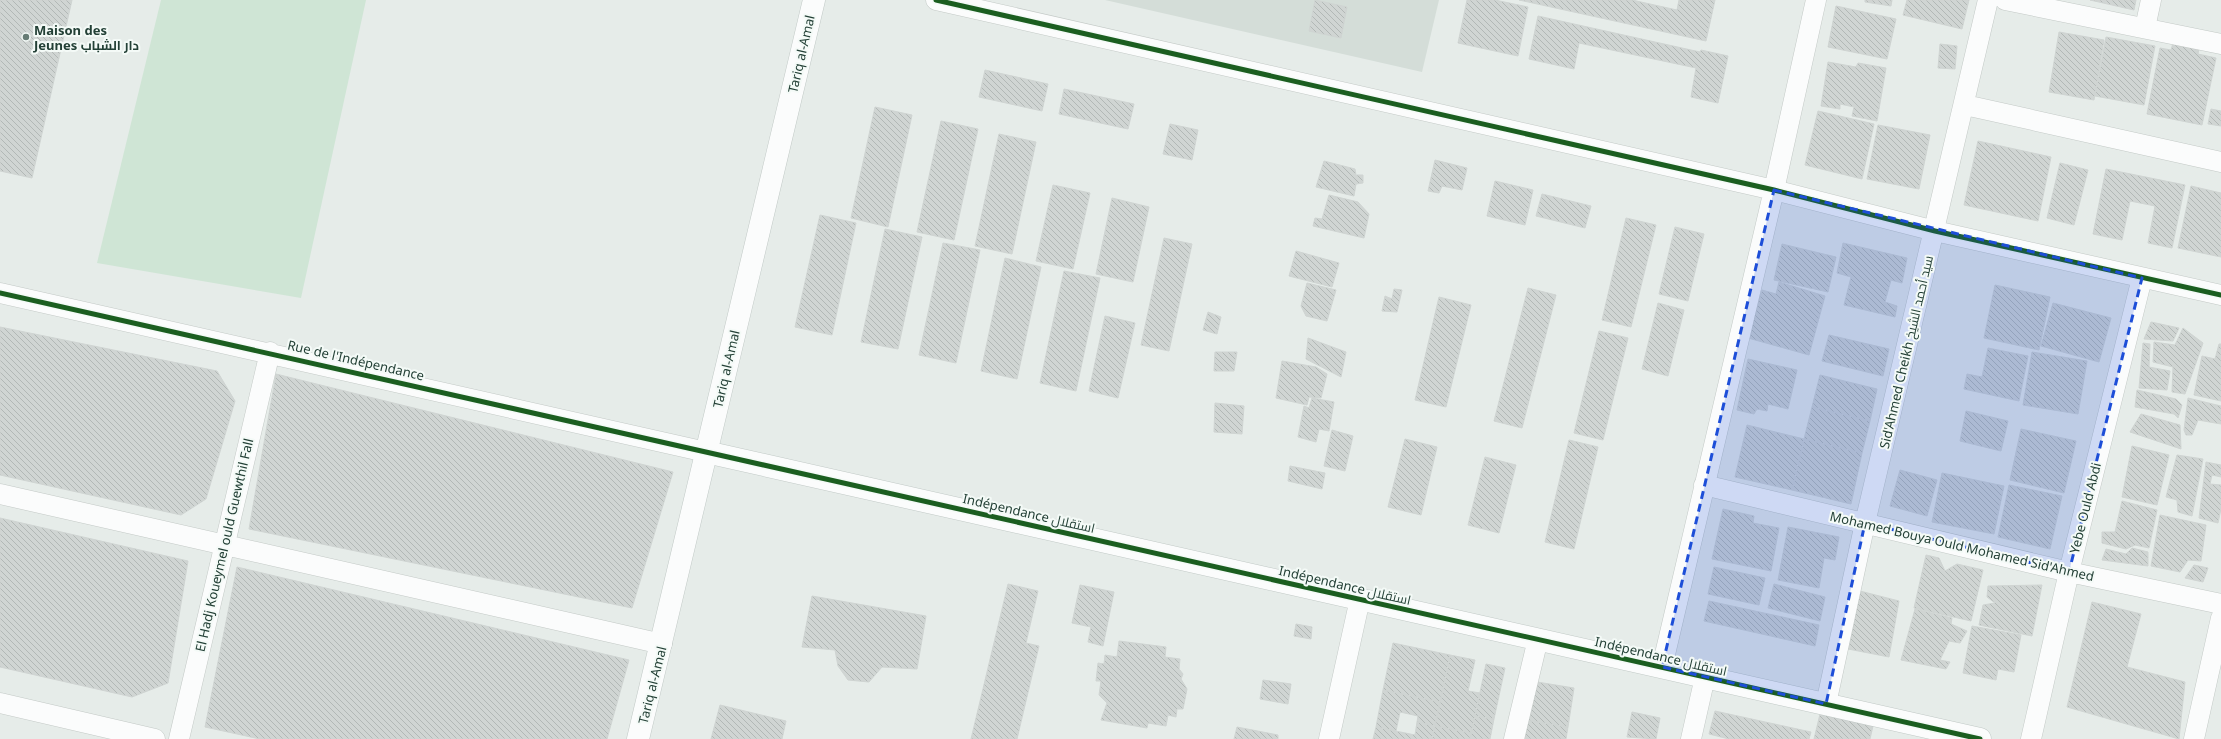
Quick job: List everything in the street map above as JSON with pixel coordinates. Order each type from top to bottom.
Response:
[{"type":"street","name":"Tariq al-Amal","points":[[638,739],[662,644],[706,452],[814,0]]},
{"type":"street","points":[[936,0],[1774,190],[1935,231],[2221,295]]},
{"type":"street","points":[[1662,667],[1774,190],[1816,0]]},
{"type":"street","name":"Sid'Ahmed Cheikh سيد أحمد الشيخ","points":[[1826,704],[1865,523],[1965,104],[1988,0]]},
{"type":"street","points":[[2005,0],[2221,44]]},
{"type":"street","points":[[2145,28],[2151,0]]},
{"type":"street","points":[[1965,104],[2221,162]]},
{"type":"street","name":"Yebe Ould Abdi","points":[[2031,739],[2069,572],[2142,278]]},
{"type":"street","name":"Rue de l'Indépendance","points":[[0,293],[270,352],[706,452]]},
{"type":"street","name":"El Hadj Koueymel ould Guewthil Fall","points":[[179,739],[270,352]]},
{"type":"street","name":"Indépendance استقلال","points":[[706,452],[1980,739]]},
{"type":"street","name":"Mohamed Bouya Ould Mohamed Sid'Ahmed","points":[[1704,485],[2069,572],[2221,604]]},
{"type":"street","points":[[0,494],[662,644]]},
{"type":"street","points":[[1329,739],[1360,599]]},
{"type":"street","points":[[2194,739],[2221,618]]},
{"type":"street","points":[[1514,739],[1538,639]]},
{"type":"street","points":[[1691,739],[1704,677]]},
{"type":"street","points":[[0,704],[156,739]]},
{"type":"highlighted area","points":[[1774,190],[2142,278],[2069,572],[1865,523],[1826,704],[1662,667]]},
{"type":"shaded area","points":[[1105,0],[1439,0],[1422,72]]},
{"type":"green space","points":[[161,0],[366,0],[301,298],[97,263]]},
{"type":"building","points":[[0,0],[72,0],[32,178],[0,171]]},
{"type":"building","points":[[1315,0],[1347,7],[1341,38],[1309,31]]},
{"type":"building","points":[[1467,0],[1495,0],[1528,7],[1518,56],[1458,43]]},
{"type":"building","points":[[1519,0],[1632,0],[1677,10],[1679,0],[1715,0],[1706,41]]},
{"type":"building","points":[[1865,0],[1892,0],[1891,6],[1865,2]]},
{"type":"building","points":[[1907,0],[1969,0],[1962,29],[1903,15]]},
{"type":"building","points":[[2090,0],[2136,0],[2134,10]]},
{"type":"building","points":[[1836,6],[1896,19],[1887,59],[1828,47]]},
{"type":"building","points":[[1538,16],[1700,52],[1701,50],[1728,56],[1718,103],[1691,97],[1696,68],[1579,43],[1574,69],[1529,59]]},
{"type":"building","points":[[2059,32],[2104,40],[2094,100],[2049,92]]},
{"type":"building","points":[[2106,37],[2155,46],[2144,105],[2095,96]]},
{"type":"building","points":[[2173,43],[2199,48],[2198,54],[2216,58],[2202,125],[2147,114],[2160,48],[2171,50]]},
{"type":"building","points":[[1940,44],[1957,46],[1955,69],[1938,68]]},
{"type":"building","points":[[1828,62],[1856,67],[1858,63],[1886,68],[1877,121],[1852,116],[1854,107],[1840,104],[1840,109],[1821,106]]},
{"type":"building","points":[[985,70],[1048,84],[1042,111],[979,97]]},
{"type":"building","points":[[1064,89],[1134,104],[1128,129],[1059,114]]},
{"type":"building","points":[[875,107],[912,115],[888,227],[851,218]]},
{"type":"building","points":[[2211,109],[2221,111],[2221,126],[2208,124]]},
{"type":"building","points":[[1818,111],[1874,124],[1862,179],[1805,165]]},
{"type":"building","points":[[941,121],[978,129],[954,240],[917,232]]},
{"type":"building","points":[[1170,124],[1198,130],[1192,160],[1163,154]]},
{"type":"building","points":[[1878,125],[1930,135],[1919,189],[1867,179]]},
{"type":"building","points":[[999,134],[1036,142],[1012,254],[975,246]]},
{"type":"building","points":[[1978,141],[2051,157],[2038,221],[1964,205]]},
{"type":"building","points":[[1435,160],[1467,168],[1462,190],[1442,186],[1439,193],[1428,191]]},
{"type":"building","points":[[1324,161],[1355,169],[1356,175],[1363,175],[1363,183],[1356,184],[1354,196],[1316,187]]},
{"type":"building","points":[[2060,163],[2088,170],[2074,225],[2047,218]]},
{"type":"building","points":[[2106,169],[2185,185],[2172,248],[2148,243],[2155,206],[2130,201],[2122,240],[2093,234]]},
{"type":"building","points":[[1495,181],[1533,190],[1525,225],[1487,216]]},
{"type":"building","points":[[1053,185],[1090,193],[1073,269],[1036,261]]},
{"type":"building","points":[[2191,186],[2221,193],[2221,257],[2178,248]]},
{"type":"building","points":[[1542,194],[1591,206],[1585,228],[1536,216]]},
{"type":"building","points":[[1329,195],[1358,202],[1369,214],[1364,238],[1313,226],[1315,218],[1322,219]]},
{"type":"building","points":[[1112,198],[1149,207],[1133,282],[1096,274]]},
{"type":"building","points":[[820,215],[856,223],[832,335],[795,327]]},
{"type":"building","points":[[1626,218],[1656,225],[1631,327],[1602,320]]},
{"type":"building","points":[[1675,227],[1704,234],[1688,301],[1659,294]]},
{"type":"building","points":[[885,229],[922,237],[898,349],[861,342]]},
{"type":"building","points":[[1164,238],[1192,244],[1169,351],[1141,345]]},
{"type":"building","points":[[943,243],[980,250],[956,363],[919,355]]},
{"type":"building","points":[[1843,243],[1907,258],[1902,283],[1891,280],[1885,302],[1897,306],[1895,317],[1844,305],[1851,277],[1837,273]]},
{"type":"building","points":[[1782,244],[1836,257],[1828,292],[1774,280]]},
{"type":"building","points":[[1296,251],[1339,263],[1332,287],[1289,276]]},
{"type":"building","points":[[1005,258],[1041,267],[1017,379],[981,371]]},
{"type":"building","points":[[1064,271],[1100,278],[1076,391],[1040,383]]},
{"type":"building","points":[[1779,282],[1825,296],[1809,355],[1748,338],[1762,290],[1776,294]]},
{"type":"building","points":[[1307,283],[1336,290],[1327,321],[1306,316],[1301,306]]},
{"type":"building","points":[[1995,285],[2050,297],[2039,350],[1984,338]]},
{"type":"building","points":[[1528,288],[1556,295],[1522,428],[1494,421]]},
{"type":"building","points":[[1394,289],[1402,290],[1397,312],[1382,311],[1385,296],[1392,299]]},
{"type":"building","points":[[1439,297],[1471,305],[1446,407],[1415,400]]},
{"type":"building","points":[[1658,303],[1684,310],[1668,376],[1642,369]]},
{"type":"building","points":[[2053,303],[2111,318],[2099,362],[2041,346]]},
{"type":"building","points":[[1208,312],[1221,317],[1217,334],[1203,330]]},
{"type":"building","points":[[1105,316],[1135,323],[1118,398],[1089,391]]},
{"type":"building","points":[[2151,322],[2179,328],[2173,341],[2144,339]]},
{"type":"building","points":[[0,327],[217,371],[235,401],[206,499],[181,515],[0,475]]},
{"type":"building","points":[[2183,328],[2203,343],[2185,394],[2172,392],[2173,367],[2153,362],[2154,342],[2175,345]]},
{"type":"building","points":[[1599,331],[1628,338],[1603,440],[1574,433]]},
{"type":"building","points":[[1829,335],[1889,349],[1883,376],[1822,361]]},
{"type":"building","points":[[1308,338],[1346,352],[1341,377],[1306,359]]},
{"type":"building","points":[[2143,343],[2150,344],[2149,367],[2170,371],[2167,390],[2139,388]]},
{"type":"building","points":[[2219,344],[2221,344],[2221,401],[2194,395],[2202,356],[2215,359]]},
{"type":"building","points":[[1988,348],[2028,356],[2019,401],[1964,389],[1967,374],[1982,377]]},
{"type":"building","points":[[1215,352],[1237,352],[1234,371],[1214,371]]},
{"type":"building","points":[[2032,352],[2087,361],[2078,414],[2023,405]]},
{"type":"building","points":[[1748,359],[1797,370],[1788,409],[1768,404],[1767,411],[1757,409],[1754,414],[1737,410]]},
{"type":"building","points":[[1282,361],[1316,367],[1327,374],[1321,398],[1309,397],[1307,405],[1276,398]]},
{"type":"building","points":[[276,374],[673,472],[632,608],[249,529]]},
{"type":"building","points":[[1820,375],[1877,389],[1870,421],[1812,407]]},
{"type":"building","points":[[2137,390],[2176,399],[2182,405],[2178,418],[2174,414],[2135,407]]},
{"type":"building","points":[[1312,398],[1334,402],[1329,431],[1319,429],[1316,442],[1298,437],[1304,406],[1309,408]]},
{"type":"building","points":[[2188,398],[2221,406],[2221,424],[2198,420],[2192,435],[2186,435],[2184,430]]},
{"type":"building","points":[[1215,403],[1244,406],[1242,434],[1214,432]]},
{"type":"building","points":[[1812,407],[1870,421],[1862,453],[1804,439]]},
{"type":"building","points":[[1966,411],[2008,421],[2001,451],[1960,441]]},
{"type":"building","points":[[2141,414],[2180,425],[2181,449],[2130,432]]},
{"type":"building","points":[[1747,425],[1804,439],[1792,490],[1735,477]]},
{"type":"building","points":[[2021,429],[2076,441],[2064,493],[2010,480]]},
{"type":"building","points":[[1332,430],[1353,436],[1345,471],[1324,466]]},
{"type":"building","points":[[1405,439],[1437,447],[1421,515],[1388,507]]},
{"type":"building","points":[[1804,439],[1862,453],[1851,504],[1792,490]]},
{"type":"building","points":[[1569,440],[1598,447],[1574,549],[1545,542]]},
{"type":"building","points":[[2132,446],[2169,455],[2157,505],[2122,497]]},
{"type":"building","points":[[2177,455],[2203,459],[2192,516],[2178,512],[2177,500],[2166,497]]},
{"type":"building","points":[[1485,457],[1516,465],[1499,533],[1468,525]]},
{"type":"building","points":[[2206,462],[2221,465],[2221,477],[2212,475],[2210,484],[2221,485],[2221,509],[2218,523],[2199,518]]},
{"type":"building","points":[[1290,466],[1325,473],[1322,489],[1288,481]]},
{"type":"building","points":[[1900,470],[1937,480],[1927,516],[1890,506]]},
{"type":"building","points":[[1942,473],[2004,486],[1994,534],[1932,522]]},
{"type":"building","points":[[2009,485],[2062,496],[2050,549],[1998,537]]},
{"type":"building","points":[[2122,501],[2157,510],[2149,548],[2135,545],[2126,549],[2102,543],[2102,532],[2115,532]]},
{"type":"building","points":[[1723,509],[1754,516],[1753,523],[1779,528],[1771,571],[1712,559]]},
{"type":"building","points":[[2160,515],[2206,525],[2201,561],[2188,560],[2180,572],[2151,566]]},
{"type":"building","points":[[0,518],[188,561],[168,683],[132,697],[0,667]]},
{"type":"building","points":[[1788,527],[1839,537],[1835,560],[1824,558],[1819,588],[1778,580]]},
{"type":"building","points":[[2132,548],[2148,552],[2148,566],[2102,560],[2106,549],[2126,554]]},
{"type":"building","points":[[1926,555],[1939,558],[1945,571],[1957,564],[1983,570],[1971,621],[1914,608]]},
{"type":"building","points":[[2194,565],[2208,568],[2203,582],[2185,578]]},
{"type":"building","points":[[237,567],[629,660],[607,739],[260,739],[205,727]]},
{"type":"building","points":[[1714,567],[1765,578],[1759,605],[1708,594]]},
{"type":"building","points":[[1008,584],[1038,591],[1026,643],[1039,646],[1017,739],[971,739]]},
{"type":"building","points":[[1774,584],[1825,597],[1820,621],[1768,608]]},
{"type":"building","points":[[1080,585],[1114,592],[1103,646],[1088,642],[1091,627],[1072,623]]},
{"type":"building","points":[[2042,585],[2032,636],[1979,625],[1983,605],[1995,603],[1987,597],[1988,586]]},
{"type":"building","points":[[1856,590],[1899,601],[1889,657],[1843,648]]},
{"type":"building","points":[[812,596],[926,616],[917,669],[882,667],[869,682],[848,680],[838,666],[835,650],[802,647]]},
{"type":"building","points":[[1709,601],[1819,625],[1815,646],[1704,621]]},
{"type":"building","points":[[2092,602],[2141,614],[2127,667],[2185,682],[2179,739],[2067,707]]},
{"type":"building","points":[[1915,609],[1952,618],[1951,624],[1967,631],[1960,643],[1949,641],[1940,660],[1950,662],[1946,669],[1901,660]]},
{"type":"building","points":[[1296,624],[1312,627],[1311,639],[1294,636]]},
{"type":"building","points":[[1972,626],[2021,635],[2014,672],[1998,669],[1996,680],[1963,673]]},
{"type":"building","points":[[1119,641],[1166,647],[1165,657],[1180,659],[1179,669],[1183,674],[1181,679],[1187,689],[1183,709],[1177,709],[1176,717],[1168,715],[1166,726],[1148,723],[1147,728],[1101,720],[1107,703],[1099,695],[1101,681],[1096,681],[1098,663],[1104,664],[1105,655],[1117,657]]},
{"type":"building","points":[[1393,643],[1450,655],[1440,702],[1383,690]]},
{"type":"building","points":[[1450,655],[1475,660],[1468,691],[1480,693],[1471,733],[1435,726]]},
{"type":"building","points":[[1486,664],[1505,668],[1494,719],[1475,716]]},
{"type":"building","points":[[1263,680],[1291,684],[1288,704],[1260,699]]},
{"type":"building","points":[[1531,681],[1574,688],[1568,727],[1525,720]]},
{"type":"building","points":[[1383,690],[1440,702],[1435,726],[1417,722],[1418,716],[1400,712],[1396,731],[1376,727]]},
{"type":"building","points":[[720,705],[786,721],[782,739],[711,739]]},
{"type":"building","points":[[1715,711],[1811,732],[1809,739],[1729,739],[1709,734]]},
{"type":"building","points":[[1632,712],[1660,718],[1656,739],[1627,737]]},
{"type":"building","points":[[1820,714],[1873,726],[1870,739],[1814,739]]},
{"type":"building","points":[[1475,716],[1494,719],[1490,739],[1470,739]]},
{"type":"building","points":[[1525,720],[1568,727],[1566,739],[1522,739]]},
{"type":"building","points":[[1417,722],[1435,726],[1432,739],[1373,739],[1376,727],[1415,735]]},
{"type":"building","points":[[1435,726],[1471,733],[1470,739],[1432,739]]},
{"type":"building","points":[[1237,727],[1278,735],[1278,739],[1234,739]]},
{"type":"cycle path","points":[[936,0],[1774,190],[1935,231],[2221,295]]},
{"type":"cycle path","points":[[0,293],[1980,739]]},
{"type":"place","name":"Maison des Jeunes دار الشباب","points":[[26,37]]}]
